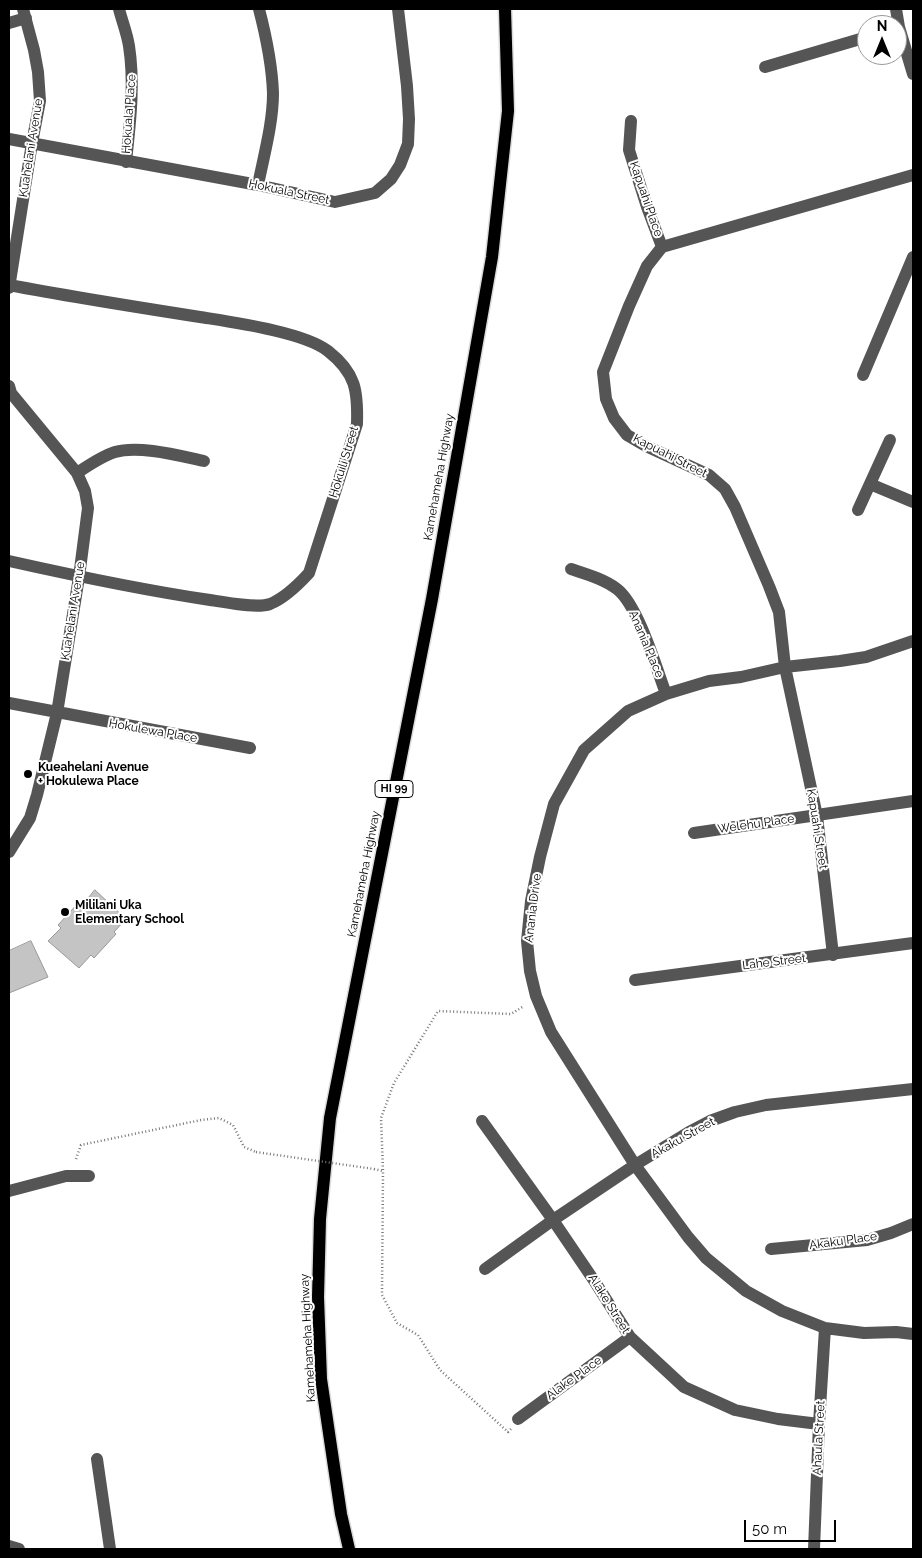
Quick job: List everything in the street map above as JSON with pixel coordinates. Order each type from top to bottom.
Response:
[{"type":"main road","name":"Kamehameha Highway","points":[[499,9],[504,29]]},
{"type":"main road","name":"Kamehameha Highway","points":[[349,1549],[341,1514],[321,1379],[318,1306],[320,1219],[330,1118],[432,600],[492,257],[508,111],[504,29],[505,9]]},
{"type":"street","name":"Hokuala Place","points":[[119,9],[129,44],[132,70],[132,101],[126,162]]},
{"type":"street","points":[[258,185],[270,124],[273,94],[268,46],[260,9]]},
{"type":"street","name":"Hokuala Street","points":[[9,140],[258,185],[335,202],[375,193],[391,179],[400,165],[408,144],[409,119],[405,58],[398,9]]},
{"type":"street","points":[[9,23],[24,13]]},
{"type":"street","name":"Kuahelani Avenue","points":[[9,286],[40,101],[36,57],[24,13]]},
{"type":"street","points":[[765,67],[857,40]]},
{"type":"street","points":[[907,56],[913,74]]},
{"type":"street","name":"Kapuahi Place","points":[[632,121],[629,150],[662,247]]},
{"type":"street","points":[[662,247],[913,175]]},
{"type":"street","name":"Kapuahi Street","points":[[662,247],[647,266],[603,372],[606,399],[614,418],[627,435],[646,446],[709,475],[725,489],[735,507],[778,612],[785,667],[817,816],[833,954]]},
{"type":"street","points":[[863,375],[913,257]]},
{"type":"street","name":"Hokuili Street","points":[[9,286],[239,324],[300,338],[326,350],[343,365],[352,379],[358,399],[357,424],[309,574],[295,588],[270,604],[233,603],[151,591],[9,561]]},
{"type":"street","name":"Kuahelani Avenue","points":[[9,852],[30,818],[57,713],[88,508],[85,491],[78,473],[10,391]]},
{"type":"street","points":[[858,510],[890,440]]},
{"type":"street","points":[[78,473],[115,452],[130,449],[204,461]]},
{"type":"street","points":[[870,484],[913,502]]},
{"type":"street","name":"Anania Place","points":[[571,569],[602,581],[618,590],[632,610],[643,631],[666,694]]},
{"type":"street","name":"Anania Drive","points":[[913,641],[866,657],[785,667],[741,677],[709,681],[666,694],[628,711],[602,732],[584,750],[554,804],[531,901],[527,942],[530,971],[536,996],[551,1032],[635,1165],[688,1237],[706,1258],[746,1291],[782,1312],[825,1328],[864,1333],[896,1332],[913,1334]]},
{"type":"street","name":"Hokulewa Place","points":[[9,703],[250,748]]},
{"type":"street","name":"Welehu Place","points":[[694,833],[913,801]]},
{"type":"street","name":"Lahe Street","points":[[634,980],[913,943]]},
{"type":"street","name":"Akaku Street","points":[[485,1269],[553,1220],[635,1165],[688,1132],[735,1112],[766,1105],[913,1089]]},
{"type":"street","name":"Alake Street","points":[[482,1121],[553,1220],[630,1337],[684,1387],[735,1410],[778,1419],[819,1424]]},
{"type":"street","points":[[9,1191],[66,1176],[89,1176]]},
{"type":"street","name":"Akaku Place","points":[[771,1249],[867,1240],[913,1224]]},
{"type":"street","name":"Ahaula Street","points":[[814,1549],[825,1328]]},
{"type":"street","name":"Alake Place","points":[[516,1421],[630,1337]]},
{"type":"street","points":[[97,1459],[110,1549]]},
{"type":"street","points":[[9,1546],[19,1549]]},
{"type":"path","points":[[516,1421],[508,1432],[440,1370],[418,1335],[397,1323],[382,1295],[383,1171],[381,1118],[394,1083],[438,1011],[511,1014],[524,1006]]},
{"type":"path","points":[[76,1159],[81,1144],[219,1118],[233,1125],[244,1147],[256,1152],[383,1171]]},
{"type":"building","points":[[95,890],[126,919],[114,932],[116,934],[94,958],[91,955],[79,968],[48,941],[61,928],[58,925],[79,902],[82,905]]},
{"type":"building","points":[[31,941],[48,977],[9,993],[9,951]]},
{"type":"place","name":"Kueahelani Avenue + Hokulewa Place","points":[[28,774]]},
{"type":"place","name":"Mililani Uka Elementary School","points":[[65,912]]}]
